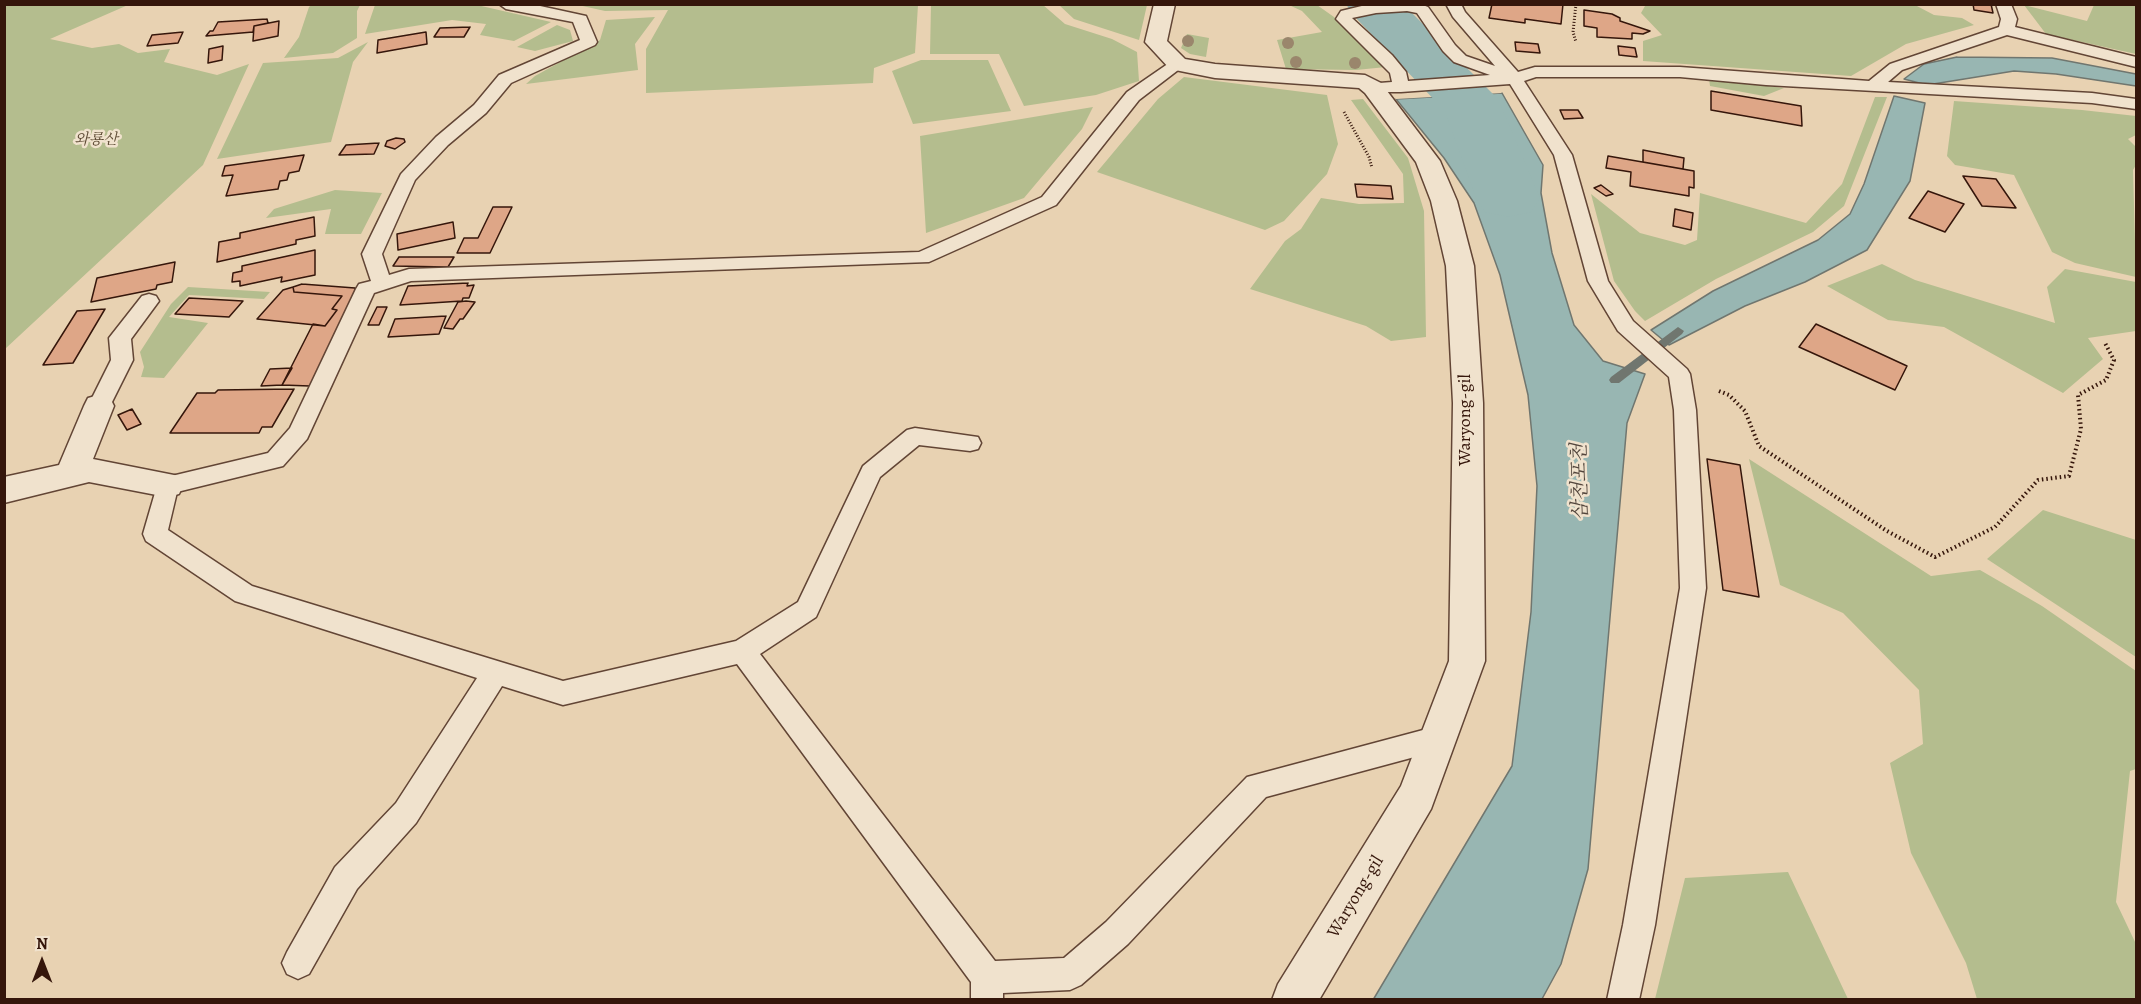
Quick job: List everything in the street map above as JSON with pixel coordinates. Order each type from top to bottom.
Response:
[{"type":"street","points":[[1165,4],[1155,42],[1178,64],[1215,71],[1365,82],[1387,88]]},
{"type":"street","name":"Waryong-gil","points":[[1293,999],[1417,796],[1467,661],[1468,403],[1460,266],[1444,201],[1428,161],[1387,88]]},
{"type":"street","points":[[71,474],[99,406]]},
{"type":"street","points":[[4,491],[89,470],[167,485]]},
{"type":"lane","points":[[382,284],[372,254],[407,178],[442,141],[480,109],[505,79],[589,42],[580,19],[506,4]]},
{"type":"lane","points":[[1453,4],[1458,14],[1513,79],[1563,155],[1598,281],[1625,326],[1676,371],[1685,410],[1693,588],[1639,925],[1623,999]]},
{"type":"lane","points":[[2002,4],[2009,19],[2006,30]]},
{"type":"lane","points":[[1387,88],[1398,72],[1344,19],[1346,14],[1376,8],[1407,6],[1423,10],[1449,48],[1460,59],[1513,79]]},
{"type":"lane","points":[[1873,86],[1896,67],[2006,30],[2136,62]]},
{"type":"lane","points":[[970,443],[915,436],[871,472],[807,609],[742,651],[563,693],[244,594],[156,534],[167,485],[275,460],[299,433],[366,289],[409,275],[922,258],[1049,201],[1133,96],[1178,64]]},
{"type":"lane","points":[[1387,88],[1513,79],[1535,72],[1680,72],[1766,80],[2092,98],[2136,104]]},
{"type":"lane","points":[[99,406],[122,360],[120,338],[149,301]]},
{"type":"lane","points":[[742,651],[987,988],[1070,974],[1117,933],[1257,786],[1438,739]]},
{"type":"lane","points":[[298,963],[346,878],[406,813],[496,671]]},
{"type":"path","points":[[1576,4],[1573,32],[1583,72]]},
{"type":"path","points":[[1327,79],[1369,157],[1372,168]]},
{"type":"path","points":[[1676,371],[1729,395],[1745,411],[1760,446],[1887,531],[1935,557],[1995,527],[2038,480],[2069,476],[2080,429],[2079,395],[2106,380],[2114,360],[2105,343]]},
{"type":"green space","name":"와룡산","points":[[5,4],[128,5],[50,39],[92,48],[119,44],[138,53],[170,49],[164,62],[217,75],[249,64],[203,165],[5,349]]},
{"type":"green space","points":[[312,4],[360,5],[357,11],[357,38],[333,53],[284,58],[299,37]]},
{"type":"green space","points":[[1649,4],[1915,5],[1934,15],[1962,18],[1974,25],[1906,44],[1851,76],[1643,61],[1643,41],[1662,35],[1641,13]]},
{"type":"green space","points":[[375,5],[477,5],[551,22],[514,41],[480,35],[486,24],[452,20],[365,34]]},
{"type":"green space","points":[[578,5],[918,5],[915,53],[874,68],[873,83],[646,93],[646,49],[668,10],[605,11]]},
{"type":"green space","points":[[931,5],[1043,5],[1065,24],[1112,39],[1137,52],[1139,81],[1096,95],[1024,106],[999,54],[930,54]]},
{"type":"green space","points":[[1059,5],[1147,5],[1139,40],[1074,19]]},
{"type":"green space","points":[[1289,5],[1317,5],[1334,17],[1386,67],[1356,70],[1286,69],[1277,40],[1322,32],[1302,11]]},
{"type":"green space","points":[[2024,5],[2087,21],[2094,5],[2136,5],[2136,54],[2046,34]]},
{"type":"green space","points":[[655,17],[635,44],[638,70],[526,84],[535,76],[600,40],[606,20]]},
{"type":"green space","points":[[557,25],[570,30],[573,41],[535,51],[517,47]]},
{"type":"green space","points":[[1187,34],[1209,38],[1206,57],[1190,54],[1181,48]]},
{"type":"green space","points":[[368,42],[353,62],[331,142],[217,159],[263,63],[338,58]]},
{"type":"green space","points":[[921,60],[988,60],[1011,111],[913,124],[892,71]]},
{"type":"green space","points":[[1184,77],[1327,95],[1338,144],[1327,174],[1284,221],[1265,230],[1097,172],[1158,99]]},
{"type":"green space","points":[[1709,79],[1784,88],[1764,96],[1710,86]]},
{"type":"green space","points":[[1875,97],[1887,97],[1844,206],[1813,232],[1716,279],[1645,321],[1635,311],[1614,281],[1591,194],[1640,233],[1685,245],[1697,240],[1700,193],[1806,223],[1842,184]]},
{"type":"green space","points":[[1363,99],[1408,158],[1424,211],[1426,337],[1391,341],[1366,326],[1250,289],[1285,241],[1301,229],[1321,198],[1359,204],[1404,203],[1403,174],[1351,100]]},
{"type":"green space","points":[[1954,101],[2136,116],[2136,135],[2128,139],[2136,147],[2136,165],[2133,170],[2136,277],[2075,263],[2052,252],[2014,175],[1955,165],[1947,156]]},
{"type":"green space","points":[[1093,107],[1082,129],[1024,198],[926,233],[920,136]]},
{"type":"green space","points":[[335,190],[382,193],[361,234],[325,234],[331,209],[266,218],[274,209]]},
{"type":"green space","points":[[1882,264],[1915,280],[2055,323],[2047,287],[2065,269],[2136,282],[2136,331],[2088,338],[2103,359],[2063,393],[1944,327],[1888,320],[1827,286]]},
{"type":"green space","points":[[188,287],[270,292],[264,299],[189,295],[169,317],[208,323],[164,378],[141,377],[144,367],[140,352],[171,304]]},
{"type":"green space","points":[[1749,459],[1931,576],[1980,570],[2042,606],[2136,671],[2136,769],[2130,771],[2116,902],[2136,944],[2136,999],[1977,999],[1966,963],[1911,853],[1890,763],[1923,744],[1919,690],[1843,613],[1780,585]]},
{"type":"green space","points":[[2043,510],[2136,540],[2136,657],[1987,559]]},
{"type":"green space","points":[[1788,872],[1848,999],[1655,999],[1685,878]]},
{"type":"water","points":[[1957,57],[2052,58],[2136,74],[2136,86],[2056,74],[2014,71],[1927,85],[1904,79],[1924,64]]},
{"type":"water","points":[[1502,93],[1543,165],[1541,193],[1552,253],[1574,325],[1603,361],[1645,374],[1627,423],[1588,869],[1561,964],[1542,999],[1373,1000],[1512,766],[1531,612],[1537,486],[1528,395],[1500,275],[1474,203],[1444,158],[1396,99]]},
{"type":"water","points":[[1894,96],[1925,103],[1910,181],[1867,250],[1805,282],[1745,306],[1669,345],[1651,330],[1713,291],[1818,240],[1850,214],[1864,184]]},
{"type":"pier","points":[[1499,90],[1502,93],[1396,99],[1394,96]]},
{"type":"building","points":[[1492,4],[1563,4],[1561,24],[1525,19],[1525,23],[1489,18]]},
{"type":"building","points":[[1973,4],[1991,4],[1993,13],[1974,10]]},
{"type":"building","points":[[1584,10],[1612,14],[1620,18],[1620,21],[1650,31],[1643,34],[1632,33],[1632,39],[1597,37],[1597,28],[1584,26]]},
{"type":"building","points":[[267,19],[268,23],[254,26],[253,32],[206,36],[213,31],[218,22]]},
{"type":"building","points":[[279,21],[278,36],[253,41],[254,26]]},
{"type":"building","points":[[470,27],[464,37],[434,37],[440,28]]},
{"type":"building","points":[[183,32],[178,43],[147,46],[152,35]]},
{"type":"building","points":[[426,32],[427,44],[377,53],[378,40]]},
{"type":"building","points":[[1515,42],[1538,44],[1540,53],[1516,51]]},
{"type":"building","points":[[223,46],[222,60],[208,63],[209,49]]},
{"type":"building","points":[[1618,46],[1635,48],[1637,57],[1619,55]]},
{"type":"building","points":[[1711,91],[1801,106],[1802,126],[1711,110]]},
{"type":"building","points":[[1560,110],[1578,110],[1583,118],[1564,119]]},
{"type":"building","points":[[396,138],[404,139],[405,142],[395,149],[385,146],[387,141]]},
{"type":"building","points":[[379,143],[374,154],[339,155],[346,145]]},
{"type":"building","points":[[1643,150],[1684,158],[1683,169],[1643,162]]},
{"type":"building","points":[[304,155],[299,171],[289,173],[287,180],[280,181],[278,189],[226,196],[233,175],[222,176],[225,166]]},
{"type":"building","points":[[1608,156],[1694,171],[1694,188],[1689,187],[1689,196],[1630,186],[1631,172],[1606,168]]},
{"type":"building","points":[[1963,176],[1996,179],[2016,208],[1982,206]]},
{"type":"building","points":[[1355,184],[1391,186],[1393,199],[1357,197]]},
{"type":"building","points":[[1601,185],[1613,194],[1606,196],[1594,188]]},
{"type":"building","points":[[1928,191],[1964,204],[1945,232],[1909,218]]},
{"type":"building","points":[[493,207],[512,207],[490,253],[457,253],[464,238],[478,238]]},
{"type":"building","points":[[1675,209],[1693,213],[1691,230],[1673,226]]},
{"type":"building","points":[[314,217],[315,236],[296,240],[296,244],[217,262],[219,242],[240,238],[240,233]]},
{"type":"building","points":[[453,222],[455,238],[398,250],[397,234]]},
{"type":"building","points":[[315,250],[315,275],[281,282],[282,277],[240,286],[240,281],[232,282],[233,273],[242,271],[242,266]]},
{"type":"building","points":[[399,257],[454,257],[448,267],[393,266]]},
{"type":"building","points":[[175,262],[172,282],[157,285],[156,289],[91,302],[97,278]]},
{"type":"building","points":[[468,283],[467,286],[474,285],[469,298],[463,298],[462,301],[400,305],[408,286]]},
{"type":"building","points":[[302,284],[355,288],[355,294],[310,386],[282,385],[313,324],[325,326],[337,310],[332,309],[342,296],[294,292],[293,287]]},
{"type":"building","points":[[293,287],[294,292],[342,296],[332,309],[337,310],[325,326],[257,319],[283,290]]},
{"type":"building","points":[[189,298],[243,301],[229,317],[175,314]]},
{"type":"building","points":[[458,302],[475,302],[453,329],[444,328]]},
{"type":"building","points":[[377,307],[387,307],[379,325],[368,325]]},
{"type":"building","points":[[105,309],[73,363],[43,365],[77,311]]},
{"type":"building","points":[[446,316],[439,334],[388,337],[395,319]]},
{"type":"building","points":[[1816,324],[1907,366],[1895,390],[1799,347]]},
{"type":"building","points":[[292,368],[282,385],[261,386],[270,369]]},
{"type":"building","points":[[294,389],[272,427],[262,427],[259,433],[170,433],[197,393],[215,393],[218,390]]},
{"type":"building","points":[[132,409],[141,424],[127,430],[118,415]]},
{"type":"building","points":[[1707,459],[1740,465],[1759,597],[1723,590]]},
{"type":"waterway","name":"삼천포천","points":[[1372,4],[1472,106],[1508,198]]},
{"type":"waterway","points":[[1615,380],[1678,331]]}]
